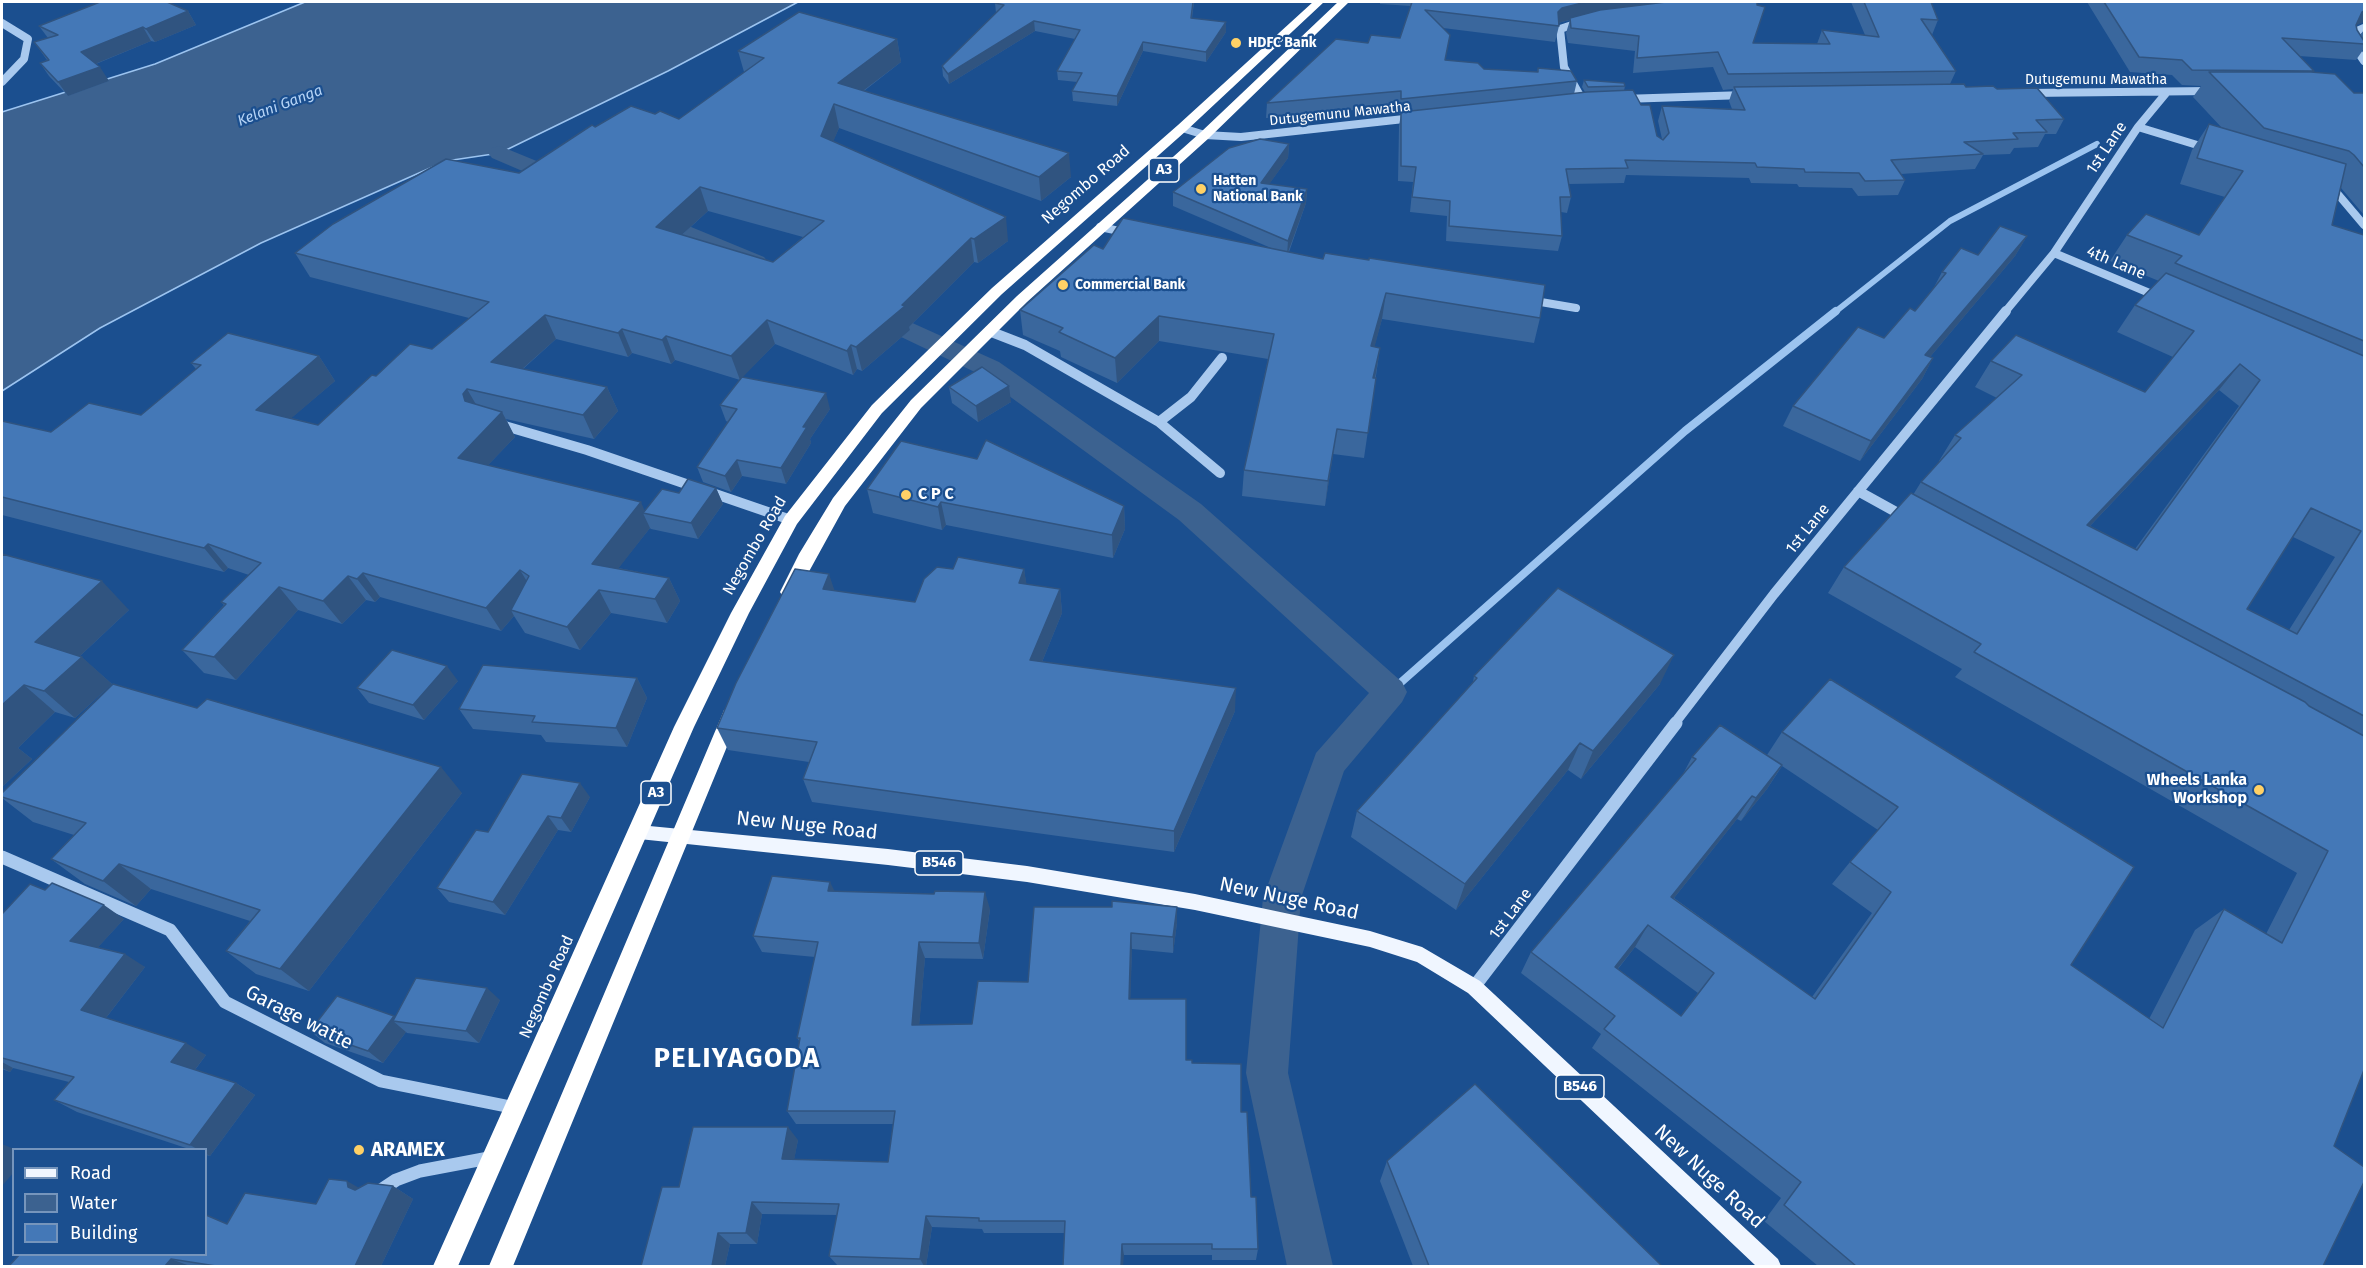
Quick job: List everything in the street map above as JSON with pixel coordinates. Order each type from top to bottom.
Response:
[{"type":"highway","name":"Negombo Road","points":[[446,1266],[694,706],[791,520],[877,409],[959,327],[1319,2]]},
{"type":"highway","name":"A3","points":[[782,606],[808,554],[839,502],[916,404],[986,334],[1100,227],[1205,135],[1344,2]]},
{"type":"highway","name":"A3","points":[[501,1266],[737,701]]},
{"type":"main road","name":"New Nuge Road","points":[[639,832],[888,857],[1027,874],[1195,902],[1370,939],[1422,955],[1474,987],[1771,1266]]},
{"type":"street","points":[[1582,101],[1564,67],[1560,29],[1585,21]]},
{"type":"street","points":[[2,23],[28,39],[24,59],[2,81]]},
{"type":"street","points":[[2364,28],[2355,32],[2351,42],[2364,62]]},
{"type":"street","name":"1st Lane","points":[[1474,987],[1774,594],[2054,253],[2138,127],[2168,92]]},
{"type":"street","name":"Dutugemunu Mawatha","points":[[2024,93],[2214,92]]},
{"type":"street","points":[[1612,99],[1753,95]]},
{"type":"street","points":[[1647,99],[1649,109]]},
{"type":"street","points":[[1571,102],[1593,100]]},
{"type":"street","name":"Dutugemunu Mawatha","points":[[1182,128],[1205,135],[1241,137],[1418,118]]},
{"type":"street","points":[[2138,127],[2216,150]]},
{"type":"street","points":[[2324,182],[2330,185],[2364,225]]},
{"type":"street","points":[[1100,227],[1135,234]]},
{"type":"street","name":"4th Lane","points":[[2054,253],[2172,303]]},
{"type":"street","points":[[1514,298],[1576,308]]},
{"type":"street","points":[[986,334],[1025,345],[1159,422],[1220,474]]},
{"type":"street","points":[[1159,422],[1191,397],[1222,358]]},
{"type":"street","points":[[483,420],[586,450],[791,520]]},
{"type":"street","points":[[1858,491],[1920,525]]},
{"type":"street","name":"Garage watte","points":[[2,857],[170,930],[225,1002],[381,1081],[516,1108]]},
{"type":"street","points":[[376,1194],[396,1180],[420,1171],[494,1156]]},
{"type":"water","name":"Kelani Ganga","points":[[305,2],[798,2],[668,71],[500,153],[446,161],[261,243],[100,328],[2,391],[2,112],[155,64]]},
{"type":"building","points":[[100,2],[167,2],[188,11],[81,52],[100,67],[58,82],[40,63],[49,60],[34,42],[58,35],[39,26]]},
{"type":"building","points":[[1193,2],[1191,18],[1226,22],[1206,52],[1143,42],[1117,96],[1072,91],[1082,73],[1057,71],[1080,30],[1034,21],[948,74],[942,66],[1004,5],[995,3]]},
{"type":"building","points":[[1412,2],[1586,2],[1562,8],[1558,12],[1559,26],[1425,10],[1450,35],[1445,60],[1478,63],[1484,69],[1538,72],[1538,68],[1571,71],[1577,81],[1401,99],[1401,91],[1267,103],[1336,39],[1368,43],[1371,35],[1400,38]]},
{"type":"building","points":[[1666,2],[1757,2],[1757,5],[1765,7],[1753,43],[1830,44],[1822,30],[1879,37],[1864,2],[1931,2],[1938,20],[1921,19],[1956,71],[1728,74],[1718,52],[1637,58],[1639,36],[1571,28],[1570,18],[1600,10]]},
{"type":"building","points":[[2104,2],[2364,2],[2364,11],[2356,25],[2364,44],[2282,38],[2314,71],[2192,70],[2182,60],[2139,57]]},
{"type":"building","points":[[799,12],[897,39],[838,83],[1069,153],[1039,177],[834,104],[821,136],[1006,217],[974,239],[971,238],[902,305],[905,306],[856,347],[851,345],[847,351],[767,320],[731,356],[666,336],[662,340],[622,329],[618,333],[545,315],[491,362],[607,387],[583,415],[467,389],[463,394],[465,401],[502,412],[458,458],[641,502],[592,564],[669,578],[655,599],[599,590],[567,627],[511,610],[529,576],[520,570],[486,608],[363,573],[357,579],[348,576],[323,601],[279,587],[214,657],[182,650],[226,604],[221,602],[261,563],[208,544],[204,548],[2,497],[2,421],[51,432],[89,403],[141,415],[201,365],[191,363],[228,333],[319,356],[256,410],[318,425],[372,375],[376,376],[410,344],[432,349],[489,302],[295,253],[333,224],[446,159],[519,173],[592,125],[595,127],[631,106],[655,114],[660,111],[679,119],[764,58],[738,51]],"holes":[[[700,187],[824,221],[773,262],[656,227]]]},
{"type":"building","points":[[2209,72],[2335,74],[2354,93],[2364,93],[2364,167],[2349,151],[2264,128]]},
{"type":"building","points":[[1584,80],[1624,83],[1625,86],[1588,87]]},
{"type":"building","points":[[1964,84],[1966,87],[1993,86],[1997,89],[2037,88],[2064,119],[2036,120],[2047,132],[2013,133],[2018,139],[1964,142],[1983,154],[1891,160],[1905,180],[1865,181],[1859,173],[1805,172],[1804,169],[1757,167],[1755,163],[1625,160],[1628,168],[1566,169],[1571,197],[1560,197],[1562,236],[1449,226],[1450,201],[1412,197],[1416,167],[1401,166],[1401,112],[1587,92],[1633,90],[1641,105],[1650,105],[1657,136],[1663,140],[1669,133],[1662,106],[1745,110],[1734,87]]},
{"type":"building","points":[[2209,124],[2346,164],[2332,225],[2364,235],[2364,341],[2175,263],[2182,256],[2127,235],[2146,214],[2199,235],[2243,171],[2197,158]]},
{"type":"building","points":[[1260,139],[1289,144],[1261,183],[1307,189],[1288,241],[1173,192],[1229,148]]},
{"type":"building","points":[[1123,218],[1323,259],[1325,253],[1369,260],[1369,258],[1545,285],[1540,318],[1386,293],[1371,346],[1380,348],[1373,378],[1376,378],[1368,433],[1337,429],[1328,481],[1244,470],[1274,334],[1159,316],[1115,358],[1059,332],[1063,328],[1020,310],[1094,245],[1103,249]]},
{"type":"building","points":[[2000,226],[2027,236],[1925,355],[1933,358],[1871,441],[1793,406],[1858,327],[1884,338],[1910,308],[1915,311],[1946,273],[1942,272],[1961,248],[1978,255]]},
{"type":"building","points":[[2166,273],[2364,356],[2364,716],[1921,482],[1961,438],[1955,435],[2022,375],[1991,361],[2016,335],[2145,392],[2194,331],[2135,305]],"holes":[[[2240,364],[2260,380],[2137,550],[2087,525]],[[2311,508],[2361,531],[2297,634],[2247,609]]]},
{"type":"building","points":[[982,367],[1009,386],[976,406],[949,387]]},
{"type":"building","points":[[742,377],[826,393],[803,427],[807,427],[781,468],[737,460],[725,476],[697,467],[737,409],[720,405]]},
{"type":"building","points":[[986,440],[1124,506],[1112,535],[941,502],[938,507],[867,489],[901,441],[977,459]]},
{"type":"building","points":[[688,479],[716,488],[691,523],[643,513],[662,489],[679,493]]},
{"type":"building","points":[[1911,493],[2305,702],[2364,736],[2364,1070],[2334,1146],[2364,1167],[2364,1182],[2323,1266],[1856,1266],[1784,1205],[1801,1182],[1604,1029],[1615,1016],[1531,952],[1696,759],[1692,757],[1720,725],[1782,765],[1756,798],[1752,796],[1671,897],[1815,999],[1891,892],[1850,862],[1898,807],[1782,732],[1830,679],[2134,867],[2071,965],[2163,1028],[2224,909],[2282,943],[2328,851],[1974,652],[1981,644],[1844,567]],"holes":[[[1648,925],[1714,973],[1681,1016],[1615,967]]]},
{"type":"building","points":[[2,554],[102,581],[35,642],[82,657],[44,691],[24,685],[2,705]]},
{"type":"building","points":[[958,557],[1024,569],[1019,583],[1060,589],[1030,660],[1236,688],[1174,831],[803,779],[817,742],[717,728],[736,683],[795,569],[829,574],[823,589],[915,602],[924,579],[937,567],[953,569]]},
{"type":"building","points":[[1558,588],[1674,655],[1593,751],[1580,743],[1465,884],[1357,811],[1477,678],[1474,676]]},
{"type":"building","points":[[392,650],[447,666],[413,705],[357,688]]},
{"type":"building","points":[[483,665],[637,678],[616,728],[532,722],[535,716],[459,709]]},
{"type":"building","points":[[113,684],[197,708],[207,699],[441,767],[280,969],[226,951],[260,910],[119,864],[103,881],[51,859],[86,823],[2,797],[2,793]]},
{"type":"building","points":[[522,774],[580,783],[561,818],[548,816],[493,902],[437,888],[476,830],[488,832]]},
{"type":"building","points":[[772,876],[830,882],[828,891],[934,894],[935,891],[985,892],[979,943],[919,942],[912,1025],[972,1024],[978,981],[1028,982],[1034,907],[1112,907],[1112,901],[1177,907],[1173,937],[1131,933],[1129,999],[1186,999],[1186,1060],[1192,1060],[1192,1063],[1241,1064],[1241,1112],[1247,1112],[1251,1197],[1256,1197],[1258,1249],[1212,1249],[1212,1244],[1122,1244],[1121,1266],[1063,1266],[1065,1221],[979,1221],[979,1218],[926,1216],[920,1259],[829,1256],[839,1204],[752,1202],[746,1233],[718,1233],[712,1266],[641,1266],[662,1187],[679,1187],[693,1127],[788,1127],[782,1159],[888,1162],[895,1111],[787,1111],[800,1038],[797,1038],[818,942],[753,936]]},
{"type":"building","points":[[52,883],[104,905],[70,941],[125,954],[81,1010],[186,1043],[171,1062],[236,1083],[190,1145],[54,1100],[74,1077],[2,1058],[2,914],[30,884],[45,890]]},
{"type":"building","points":[[416,978],[487,988],[466,1031],[393,1021]]},
{"type":"building","points":[[337,996],[394,1016],[368,1051],[310,1031]]},
{"type":"building","points":[[1475,1084],[1662,1266],[1429,1266],[1387,1161]]},
{"type":"building","points":[[329,1179],[347,1181],[348,1187],[355,1190],[368,1183],[393,1186],[355,1266],[216,1266],[171,1259],[165,1266],[9,1266],[18,1256],[207,1256],[207,1215],[227,1224],[245,1193],[316,1204]]},
{"type":"waterway","points":[[1835,312],[1950,221],[2097,144]]},
{"type":"waterway","points":[[500,153],[570,183]]},
{"type":"waterway","points":[[645,215],[755,262]]},
{"type":"waterway","points":[[868,311],[989,368],[1190,512],[1390,692],[1329,764],[1282,898],[1267,1073],[1310,1266]]},
{"type":"waterway","points":[[1390,692],[1685,431],[1836,311]]},
{"type":"place","name":"HDFC Bank","points":[[1236,43]]},
{"type":"place","name":"Hatten National Bank","points":[[1201,189]]},
{"type":"place","name":"Commercial Bank","points":[[1063,285]]},
{"type":"place","name":"C P C","points":[[906,495]]},
{"type":"place","name":"Wheels Lanka Workshop","points":[[2259,790]]},
{"type":"place","name":"ARAMEX","points":[[359,1150]]},
{"type":"district","name":"PELIYAGODA","points":[[737,1059]]}]
